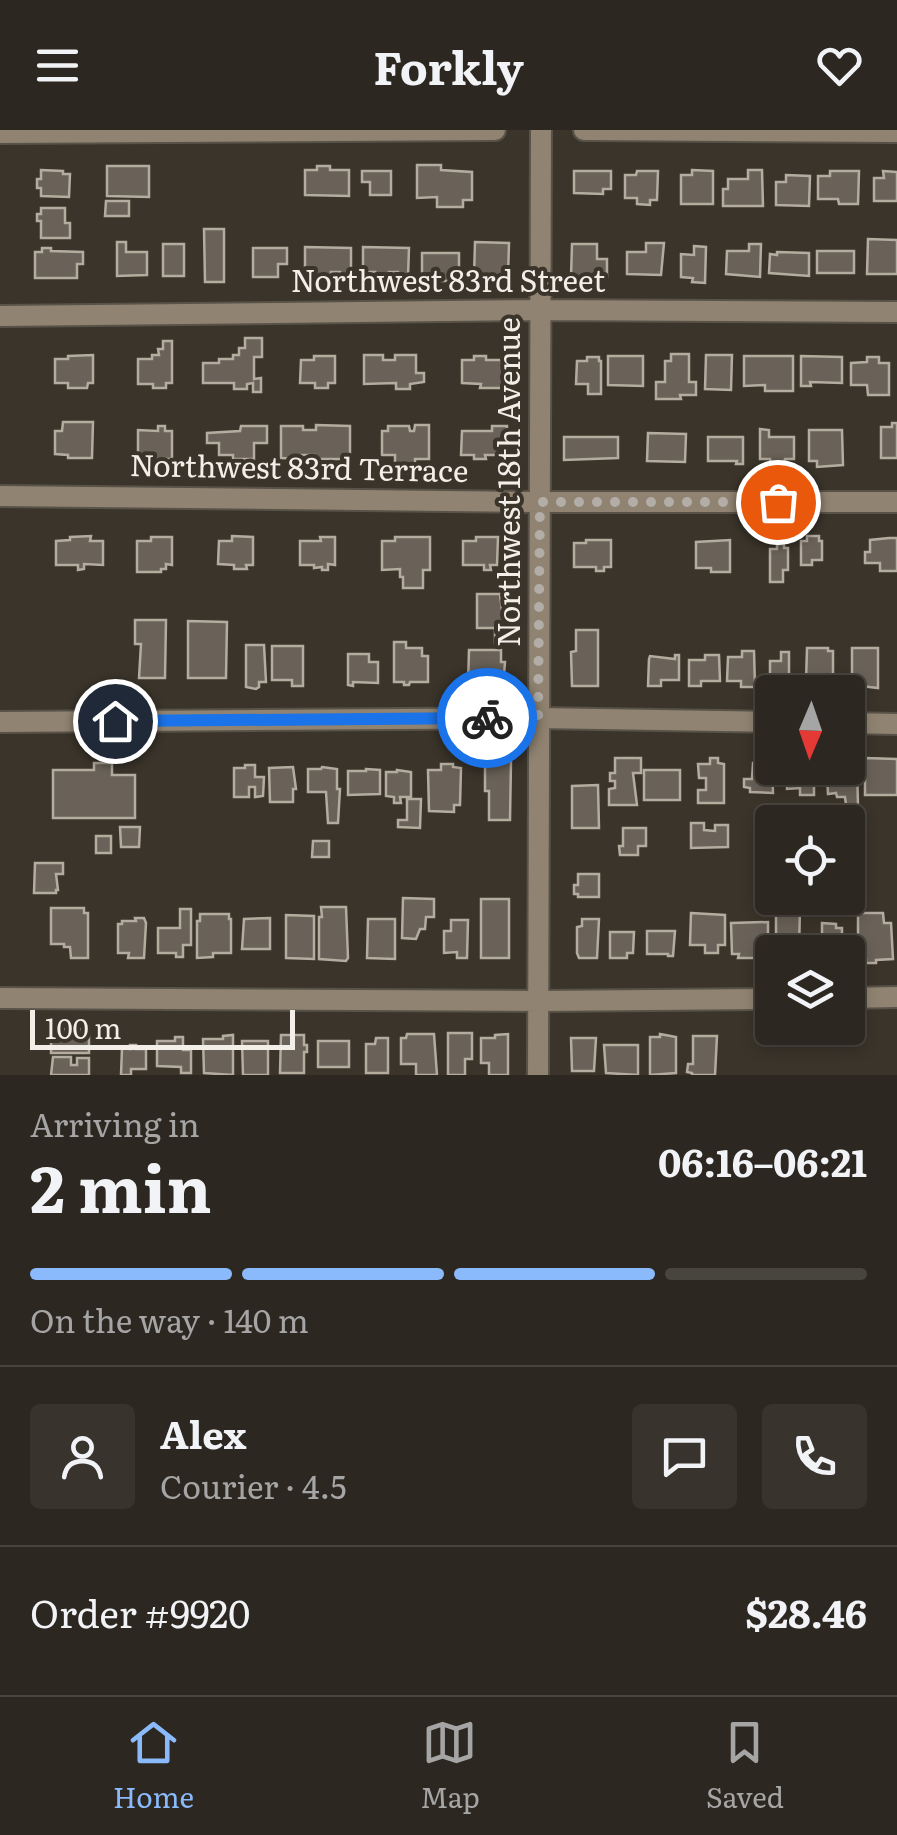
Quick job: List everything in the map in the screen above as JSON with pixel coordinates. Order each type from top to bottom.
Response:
[{"type":"street","points":[[0,133],[495,130]]},
{"type":"street","name":"Northwest 18th Avenue","points":[[538,1075],[542,130]]},
{"type":"street","points":[[584,130],[897,132]]},
{"type":"street","name":"Northwest 83rd Street","points":[[0,316],[541,310],[897,312]]},
{"type":"street","name":"Northwest 83rd Terrace","points":[[0,496],[897,502]]},
{"type":"street","points":[[0,722],[538,718],[755,722]]},
{"type":"street","points":[[865,723],[897,724]]},
{"type":"street","points":[[865,998],[897,997]]},
{"type":"street","points":[[0,998],[755,998]]},
{"type":"building","points":[[417,165],[441,165],[441,170],[472,172],[472,200],[463,200],[463,207],[437,207],[437,197],[417,198]]},
{"type":"building","points":[[107,166],[149,166],[149,197],[107,196]]},
{"type":"building","points":[[317,166],[349,170],[349,196],[305,195],[305,170],[317,170]]},
{"type":"building","points":[[41,170],[70,174],[69,197],[41,196],[37,179],[41,179]]},
{"type":"building","points":[[692,170],[713,171],[713,204],[681,204],[681,175],[692,175]]},
{"type":"building","points":[[748,170],[762,170],[763,206],[723,206],[723,189],[728,189],[728,179],[748,179]]},
{"type":"building","points":[[362,171],[391,171],[391,195],[370,195],[370,182],[362,182]]},
{"type":"building","points":[[574,171],[611,171],[611,189],[603,189],[603,194],[574,193]]},
{"type":"building","points":[[637,171],[658,171],[657,200],[650,200],[650,205],[637,204],[637,198],[625,198],[625,175],[636,175]]},
{"type":"building","points":[[830,171],[859,171],[858,204],[818,199],[818,176],[830,176]]},
{"type":"building","points":[[883,171],[897,172],[897,201],[874,201],[874,178],[884,178]]},
{"type":"building","points":[[786,175],[810,176],[809,206],[776,205],[776,182],[786,182]]},
{"type":"building","points":[[106,201],[129,201],[129,216],[105,216]]},
{"type":"building","points":[[41,208],[65,208],[70,238],[41,238],[37,214],[41,214]]},
{"type":"building","points":[[204,229],[224,229],[224,282],[205,282]]},
{"type":"building","points":[[868,239],[897,240],[897,274],[867,274]]},
{"type":"building","points":[[117,242],[126,242],[126,252],[147,252],[147,275],[117,276]]},
{"type":"building","points":[[475,242],[509,243],[508,277],[474,277]]},
{"type":"building","points":[[646,243],[664,243],[661,275],[627,274],[627,252],[646,252]]},
{"type":"building","points":[[163,244],[184,244],[184,276],[163,276]]},
{"type":"building","points":[[572,244],[597,244],[597,259],[607,259],[607,277],[571,277]]},
{"type":"building","points":[[749,244],[761,244],[760,277],[726,274],[727,251],[749,251]]},
{"type":"building","points":[[694,246],[706,247],[705,283],[681,277],[681,254],[694,255]]},
{"type":"building","points":[[305,247],[351,248],[351,277],[331,272],[331,277],[316,277],[316,272],[305,272]]},
{"type":"building","points":[[363,247],[409,248],[408,277],[398,277],[398,272],[389,272],[389,277],[374,277],[375,272],[363,272]]},
{"type":"building","points":[[42,248],[83,252],[83,264],[77,264],[77,278],[35,278],[35,252],[42,252]]},
{"type":"building","points":[[253,248],[287,248],[287,264],[278,264],[278,277],[253,277]]},
{"type":"building","points":[[817,251],[854,251],[854,273],[817,273]]},
{"type":"building","points":[[422,253],[459,253],[459,281],[435,281],[435,276],[422,276]]},
{"type":"building","points":[[809,253],[809,276],[769,273],[770,254]]},
{"type":"building","points":[[245,338],[262,338],[262,357],[254,357],[254,379],[261,378],[261,392],[253,392],[253,383],[247,384],[247,389],[234,389],[234,383],[203,383],[203,363],[233,359],[233,355],[239,355],[239,348],[245,348]]},
{"type":"building","points":[[163,341],[172,341],[172,383],[166,383],[166,388],[138,384],[138,359],[159,355]]},
{"type":"building","points":[[671,354],[689,354],[689,382],[696,382],[696,395],[656,399],[656,382],[665,382],[665,361],[671,361]]},
{"type":"building","points":[[93,355],[93,383],[88,383],[87,388],[55,383],[55,359]]},
{"type":"building","points":[[364,355],[383,355],[383,360],[395,360],[395,355],[416,355],[416,373],[424,373],[424,382],[410,384],[410,389],[396,389],[396,383],[364,384]]},
{"type":"building","points":[[706,355],[732,355],[731,390],[705,389]]},
{"type":"building","points":[[314,356],[335,356],[335,383],[328,383],[328,388],[300,383],[301,360],[314,360]]},
{"type":"building","points":[[474,356],[509,360],[509,388],[480,388],[481,384],[462,383],[462,360],[474,360]]},
{"type":"building","points":[[608,356],[643,356],[643,386],[608,385]]},
{"type":"building","points":[[744,356],[793,356],[793,391],[765,391],[765,385],[744,386]]},
{"type":"building","points":[[801,356],[842,357],[842,383],[810,382],[811,386],[801,386]]},
{"type":"building","points":[[587,357],[599,357],[601,361],[601,394],[588,394],[588,384],[576,384],[577,361],[587,361]]},
{"type":"building","points":[[867,357],[879,357],[879,363],[889,363],[889,395],[868,395],[867,385],[851,385],[851,363],[867,362]]},
{"type":"building","points":[[63,422],[93,422],[92,458],[55,454],[55,431],[62,431]]},
{"type":"building","points":[[892,423],[897,423],[897,458],[881,458],[881,427],[892,427]]},
{"type":"building","points":[[316,425],[350,426],[350,459],[314,459],[314,455],[281,458],[281,426],[316,430]]},
{"type":"building","points":[[415,425],[429,425],[429,459],[415,459],[415,474],[395,471],[395,455],[382,455],[382,431],[388,431],[388,426],[409,426],[414,431]]},
{"type":"building","points":[[158,426],[172,431],[172,459],[138,455],[138,430],[158,431]]},
{"type":"building","points":[[241,426],[267,426],[267,443],[254,443],[254,459],[219,455],[219,443],[207,443],[207,433],[240,431]]},
{"type":"building","points":[[492,426],[507,426],[507,455],[474,459],[474,455],[461,455],[462,431],[492,431]]},
{"type":"building","points":[[760,429],[769,430],[769,437],[794,437],[794,459],[785,459],[782,469],[771,469],[770,459],[760,459]]},
{"type":"building","points":[[809,430],[842,430],[843,465],[817,467],[817,461],[809,461]]},
{"type":"building","points":[[648,433],[686,434],[685,462],[647,461]]},
{"type":"building","points":[[564,437],[618,437],[618,458],[564,460]]},
{"type":"building","points":[[708,437],[743,437],[743,464],[708,461]]},
{"type":"building","points":[[91,536],[90,541],[103,541],[103,565],[84,564],[84,569],[78,570],[78,565],[56,565],[56,541]]},
{"type":"building","points":[[232,536],[253,537],[253,565],[246,565],[247,569],[218,564],[219,541],[232,541]]},
{"type":"building","points":[[807,536],[819,536],[822,560],[801,565],[801,541],[807,541]]},
{"type":"building","points":[[151,537],[172,537],[172,565],[166,564],[161,572],[137,572],[137,541],[151,541]]},
{"type":"building","points":[[320,537],[335,537],[335,565],[328,564],[328,570],[322,570],[314,565],[300,565],[300,541],[321,541]]},
{"type":"building","points":[[395,537],[430,537],[430,570],[423,570],[423,588],[403,588],[400,569],[382,570],[382,541],[395,541]]},
{"type":"building","points":[[476,537],[498,537],[497,565],[490,565],[491,570],[484,570],[484,565],[463,565],[463,541],[476,541]]},
{"type":"building","points":[[897,538],[897,571],[880,571],[880,563],[865,563],[870,540]]},
{"type":"building","points":[[611,540],[611,567],[596,571],[596,567],[574,567],[574,543]]},
{"type":"building","points":[[730,540],[730,572],[696,568],[696,542]]},
{"type":"building","points":[[777,544],[788,548],[788,570],[783,570],[783,582],[770,582],[770,549],[777,549]]},
{"type":"building","points":[[477,594],[500,594],[503,619],[515,619],[515,643],[495,643],[495,628],[477,628]]},
{"type":"building","points":[[135,620],[166,620],[165,678],[139,678],[141,644],[135,644]]},
{"type":"building","points":[[188,621],[227,622],[226,678],[188,678]]},
{"type":"building","points":[[576,630],[598,630],[598,686],[572,686],[571,652],[576,651]]},
{"type":"building","points":[[394,642],[406,642],[406,648],[422,648],[422,656],[428,656],[428,682],[394,682]]},
{"type":"building","points":[[246,645],[264,645],[266,682],[259,682],[256,689],[246,687]]},
{"type":"building","points":[[272,646],[303,646],[303,686],[292,686],[292,680],[272,680]]},
{"type":"building","points":[[807,648],[833,651],[833,675],[806,675]]},
{"type":"building","points":[[852,648],[878,648],[878,688],[865,686],[865,675],[852,675]]},
{"type":"building","points":[[469,650],[501,650],[504,675],[495,675],[495,685],[468,685]]},
{"type":"building","points":[[742,651],[754,651],[755,687],[727,681],[728,657],[742,657]]},
{"type":"building","points":[[781,652],[789,652],[789,675],[770,675],[770,661],[781,661]]},
{"type":"building","points":[[348,654],[369,654],[369,662],[378,662],[378,683],[348,685]]},
{"type":"building","points":[[679,655],[679,680],[661,680],[661,686],[648,686],[650,656],[675,659]]},
{"type":"building","points":[[705,655],[719,655],[720,681],[701,681],[701,686],[689,686],[689,660],[705,660]]},
{"type":"building","points":[[485,758],[511,761],[510,820],[489,820]]},
{"type":"building","points":[[615,758],[641,758],[641,773],[633,773],[637,805],[609,805],[609,789],[615,788],[610,773],[615,773]]},
{"type":"building","points":[[710,758],[718,758],[718,763],[724,764],[724,803],[698,803],[698,790],[706,790],[706,778],[699,778],[698,764],[710,764]]},
{"type":"building","points":[[865,758],[897,759],[897,795],[865,795]]},
{"type":"building","points":[[94,763],[112,763],[112,775],[135,775],[135,818],[53,818],[53,770],[94,770]]},
{"type":"building","points":[[755,763],[755,785],[773,785],[773,793],[750,792],[750,788],[744,787],[744,779],[752,779]]},
{"type":"building","points":[[441,764],[461,768],[460,805],[454,805],[454,812],[429,811],[428,770],[441,770]]},
{"type":"building","points":[[255,765],[255,777],[264,777],[263,796],[255,797],[255,787],[249,787],[249,797],[234,797],[234,768]]},
{"type":"building","points":[[293,767],[293,802],[270,802],[269,768]]},
{"type":"building","points":[[308,769],[337,769],[338,823],[328,823],[326,792],[308,792]]},
{"type":"building","points":[[380,770],[380,794],[348,795],[348,771]]},
{"type":"building","points":[[644,770],[680,770],[680,800],[644,800]]},
{"type":"building","points":[[386,772],[411,772],[411,797],[400,797],[401,803],[386,796]]},
{"type":"building","points":[[598,785],[599,828],[572,828],[572,786]]},
{"type":"building","points":[[787,785],[814,785],[814,795],[800,795],[800,788],[787,789]]},
{"type":"building","points":[[827,785],[857,785],[858,805],[846,805],[845,797],[828,794]]},
{"type":"building","points":[[407,799],[421,799],[420,828],[398,827],[398,820],[407,820]]},
{"type":"building","points":[[691,823],[704,823],[704,830],[715,831],[715,825],[728,825],[728,847],[691,848]]},
{"type":"building","points":[[120,827],[140,827],[139,847],[121,847]]},
{"type":"building","points":[[623,828],[646,828],[646,846],[638,846],[638,855],[620,855]]},
{"type":"building","points":[[96,836],[111,836],[111,853],[96,853]]},
{"type":"building","points":[[313,841],[329,841],[329,857],[312,857]]},
{"type":"building","points":[[35,863],[63,863],[63,874],[56,874],[56,893],[34,893]]},
{"type":"building","points":[[578,874],[599,874],[599,897],[574,894]]},
{"type":"building","points":[[403,898],[434,899],[434,917],[426,917],[425,929],[420,929],[416,939],[402,938]]},
{"type":"building","points":[[481,899],[509,899],[509,958],[481,958]]},
{"type":"building","points":[[321,907],[346,907],[346,961],[319,959]]},
{"type":"building","points":[[51,908],[84,908],[84,913],[88,913],[88,958],[71,958],[70,947],[51,944]]},
{"type":"building","points":[[180,909],[191,909],[191,945],[183,945],[183,957],[158,953],[158,928],[180,928]]},
{"type":"building","points":[[691,913],[725,915],[725,945],[718,945],[718,953],[705,953],[705,945],[690,945]]},
{"type":"building","points":[[883,913],[884,923],[891,923],[893,959],[866,963],[865,935],[858,935],[858,915]]},
{"type":"building","points":[[200,914],[229,914],[231,953],[197,958]]},
{"type":"building","points":[[286,915],[314,916],[314,959],[286,958]]},
{"type":"building","points":[[776,915],[800,915],[799,935],[776,935]]},
{"type":"building","points":[[135,918],[144,918],[146,923],[144,958],[128,958],[129,953],[118,953],[118,924],[136,921]]},
{"type":"building","points":[[270,918],[270,949],[242,949],[244,919]]},
{"type":"building","points":[[368,919],[395,919],[395,959],[367,958]]},
{"type":"building","points":[[582,919],[599,919],[597,958],[579,958],[577,953],[577,927],[582,926]]},
{"type":"building","points":[[451,920],[468,920],[467,958],[457,958],[457,952],[444,953],[444,931],[451,931]]},
{"type":"building","points":[[768,922],[768,935],[755,935],[755,958],[732,954],[731,923]]},
{"type":"building","points":[[822,923],[842,928],[842,935],[822,935]]},
{"type":"building","points":[[647,931],[675,931],[673,956],[647,954]]},
{"type":"building","points":[[610,932],[634,932],[633,953],[627,953],[627,958],[610,958]]},
{"type":"building","points":[[51,1029],[89,1029],[89,1053],[51,1053]]},
{"type":"building","points":[[448,1033],[472,1033],[472,1059],[465,1059],[465,1075],[448,1075]]},
{"type":"building","points":[[407,1034],[434,1034],[437,1075],[416,1075],[416,1064],[401,1064],[401,1038]]},
{"type":"building","points":[[508,1034],[508,1075],[489,1075],[489,1063],[481,1063],[481,1038]]},
{"type":"building","points":[[233,1035],[233,1075],[204,1073],[203,1039]]},
{"type":"building","points":[[281,1035],[304,1035],[304,1073],[280,1073]]},
{"type":"building","points":[[693,1036],[717,1036],[715,1075],[687,1072],[688,1064],[693,1064]]},
{"type":"building","points":[[175,1037],[183,1037],[183,1050],[191,1050],[191,1073],[181,1073],[181,1067],[157,1066],[157,1041],[175,1041]]},
{"type":"building","points":[[650,1037],[676,1037],[676,1073],[650,1075]]},
{"type":"building","points":[[376,1038],[388,1038],[388,1073],[366,1073],[366,1044],[375,1044]]},
{"type":"building","points":[[571,1038],[596,1038],[594,1071],[572,1071]]},
{"type":"building","points":[[242,1041],[268,1041],[268,1075],[243,1075]]},
{"type":"building","points":[[318,1041],[349,1041],[349,1067],[318,1067]]},
{"type":"building","points":[[130,1045],[146,1049],[146,1069],[131,1069],[131,1075],[121,1075],[122,1048],[130,1049]]},
{"type":"building","points":[[604,1045],[638,1045],[638,1075],[606,1073]]},
{"type":"building","points":[[53,1057],[71,1057],[71,1065],[77,1065],[77,1058],[89,1058],[89,1075],[51,1075]]},
{"type":"way so far","points":[[487,718],[538,718],[540,502],[778,502]]},
{"type":"route","points":[[115,721],[487,718]]}]
